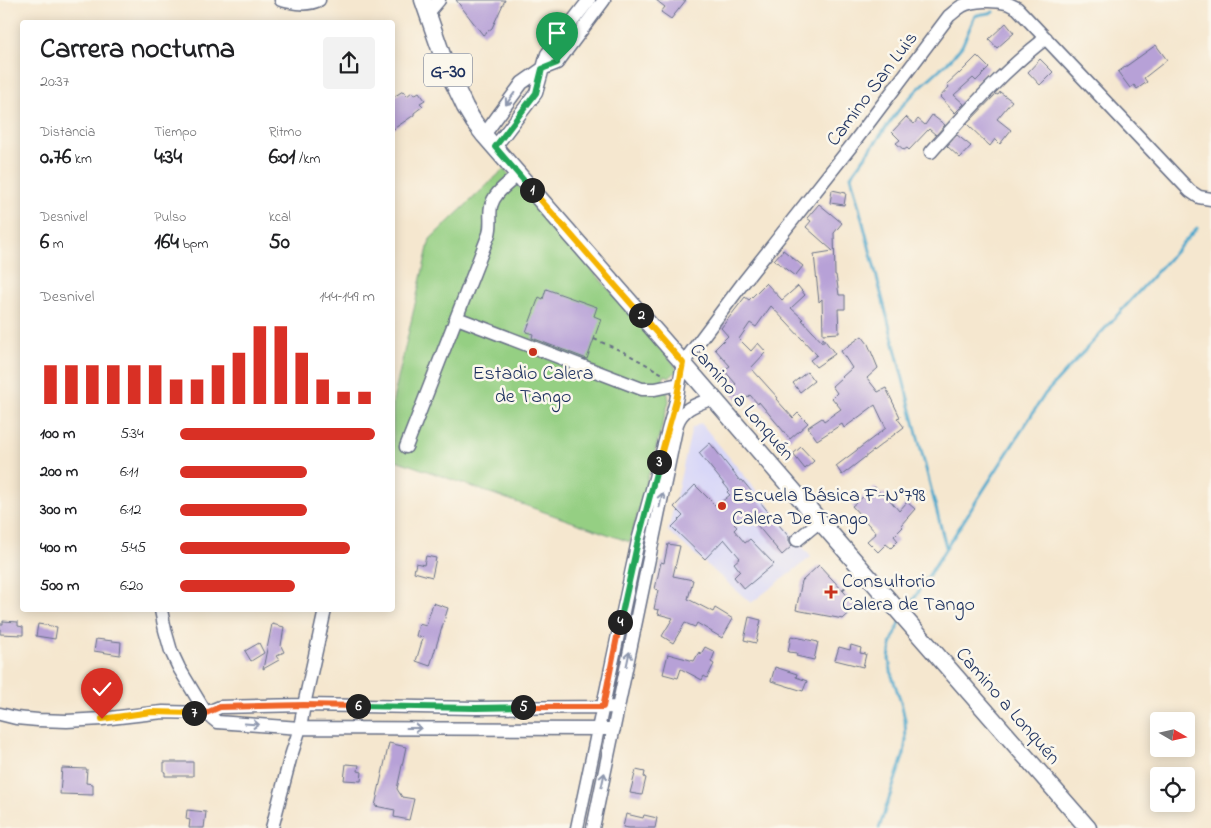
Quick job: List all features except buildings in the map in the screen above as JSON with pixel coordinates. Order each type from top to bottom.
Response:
[{"type":"main road","name":"Camino a Lonquén","points":[[426,6],[452,81],[465,107],[484,134],[1088,828]]},
{"type":"street","points":[[280,0],[296,4],[312,3],[319,0]]},
{"type":"street","points":[[426,6],[439,0]]},
{"type":"street","points":[[495,147],[536,93],[547,54],[589,0]]},
{"type":"street","points":[[484,134],[522,83],[542,69],[557,63],[604,0]]},
{"type":"street","name":"Camino San Luis","points":[[683,363],[949,16],[961,6],[996,0],[1017,8],[1190,191],[1199,197],[1211,199]]},
{"type":"street","points":[[931,152],[978,100],[1024,55],[1046,38]]},
{"type":"street","points":[[406,447],[489,234],[493,201],[498,192],[518,174]]},
{"type":"street","points":[[457,318],[642,389],[655,389],[679,384]]},
{"type":"street","points":[[578,828],[638,541],[676,401],[683,363]]},
{"type":"street","points":[[593,828],[677,424],[687,410],[713,398]]},
{"type":"street","points":[[676,401],[687,410]]},
{"type":"street","points":[[797,540],[820,521]]},
{"type":"street","points":[[161,612],[171,651],[179,668],[206,713],[217,722],[300,728],[614,729]]},
{"type":"street","points":[[272,828],[300,728],[325,612]]},
{"type":"street","points":[[0,714],[23,719],[67,721],[163,712],[206,713],[220,707],[304,705],[476,708],[618,707]]},
{"type":"street","points":[[475,728],[476,708]]},
{"type":"path","points":[[594,339],[624,352],[665,375]]},
{"type":"path","points":[[842,590],[847,586]]},
{"type":"shaded area","name":"Escuela Básica F-N°798 Calera De Tango","points":[[701,423],[811,557],[751,603],[668,531],[692,428]]},
{"type":"green space","name":"Estadio Calera de Tango","points":[[504,169],[674,364],[677,371],[670,377],[665,375],[662,382],[667,389],[669,401],[630,542],[395,460],[395,391],[430,239]]},
{"type":"waterway","points":[[946,547],[851,176],[901,107],[962,46],[975,16],[994,12]]},
{"type":"waterway","points":[[911,603],[1045,394],[1197,228]]},
{"type":"waterway","points":[[879,828],[904,754],[906,740],[905,720],[889,659],[891,644],[900,622]]},
{"type":"place","name":"Estadio Calera de Tango","points":[[533,352]]},
{"type":"place","name":"Escuela Básica F-N°798 Calera De Tango","points":[[722,506]]},
{"type":"place","name":"Consultorio Calera de Tango","points":[[831,592]]},
{"type":"route","points":[[102,719],[151,712],[206,713],[220,707],[304,705],[476,708],[603,707],[638,541],[676,401],[683,363],[495,147],[536,93],[542,69],[557,63]]}]
